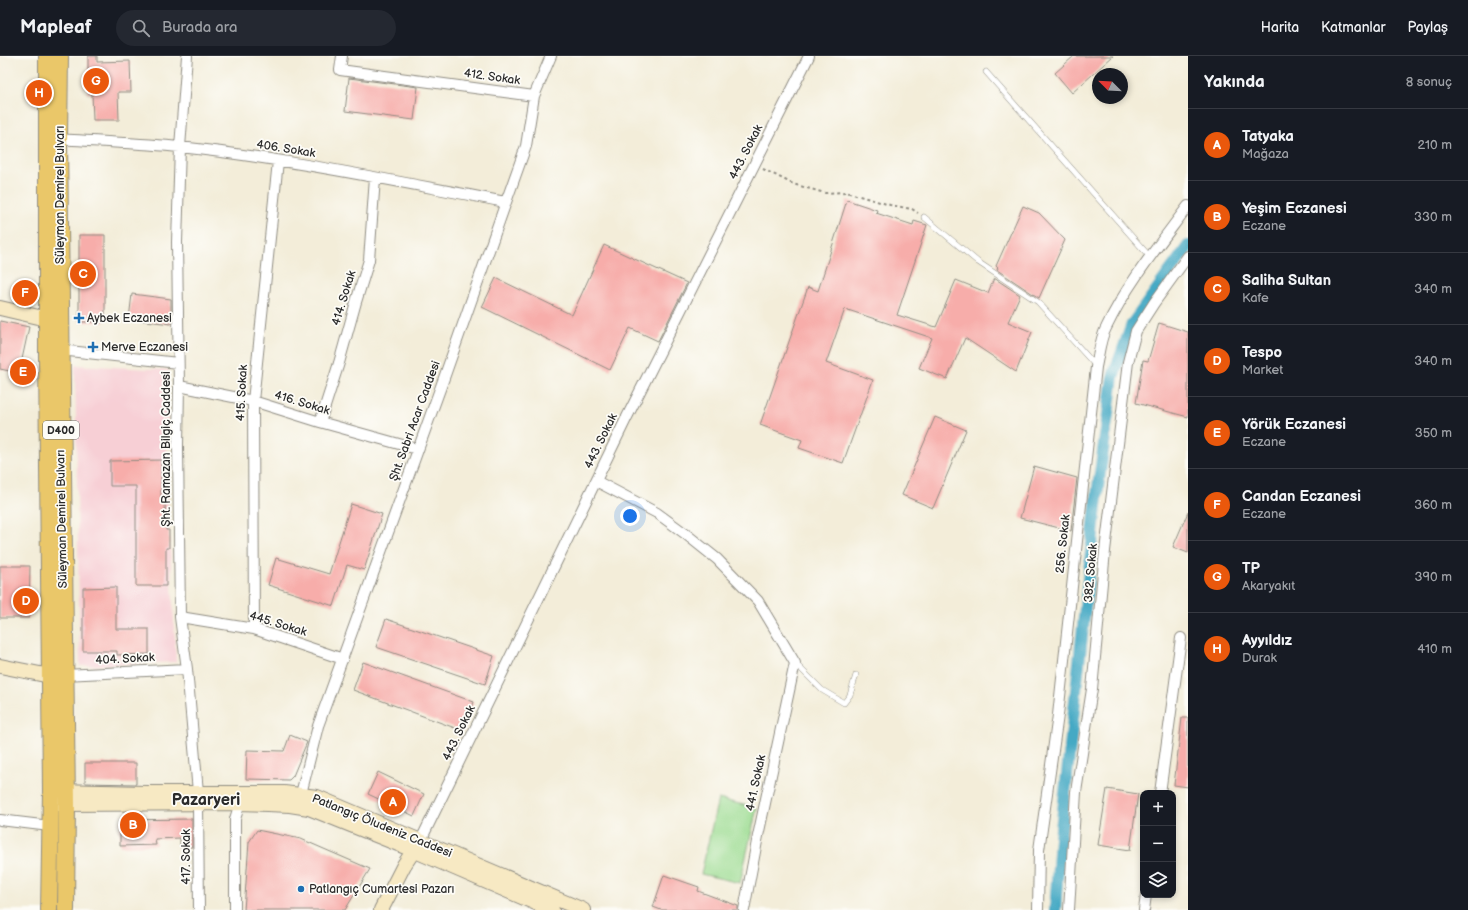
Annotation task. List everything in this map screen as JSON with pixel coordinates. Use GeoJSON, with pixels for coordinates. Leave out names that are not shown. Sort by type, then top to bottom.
{"type":"FeatureCollection","features":[{"type":"Feature","properties":{"kind":"main road","name":"Süleyman Demirel Bulvarı"},"geometry":{"type":"LineString","coordinates":[[47,56],[54,319],[59,798],[66,910]]}},
{"type":"Feature","properties":{"kind":"main road","name":"Süleyman Demirel Bulvarı"},"geometry":{"type":"LineString","coordinates":[[57,676],[60,350],[54,319],[60,56]]}},
{"type":"Feature","properties":{"kind":"main road"},"geometry":{"type":"LineString","coordinates":[[0,308],[54,319]]}},
{"type":"Feature","properties":{"kind":"main road"},"geometry":{"type":"LineString","coordinates":[[0,666],[57,676]]}},
{"type":"Feature","properties":{"kind":"main road","name":"Patlangıç Öludeniz Caddesi"},"geometry":{"type":"LineString","coordinates":[[59,798],[198,798],[284,793],[317,797],[329,801],[417,845],[527,905],[552,910]]}},
{"type":"Feature","properties":{"kind":"main road","name":"Süleyman Demirel Bulvarı"},"geometry":{"type":"LineString","coordinates":[[49,910],[50,826],[59,798]]}},
{"type":"Feature","properties":{"kind":"main road","name":"Patlangıç Öludeniz Caddesi"},"geometry":{"type":"LineString","coordinates":[[198,798],[240,803],[290,805],[310,808],[417,845],[583,910]]}},
{"type":"Feature","properties":{"kind":"main road"},"geometry":{"type":"LineString","coordinates":[[381,910],[404,865],[417,845]]}},
{"type":"Feature","properties":{"kind":"street","name":"Şht. Ramazan Bilgiç Caddesi"},"geometry":{"type":"LineString","coordinates":[[187,56],[180,147],[177,242],[180,617],[187,669],[198,798]]}},
{"type":"Feature","properties":{"kind":"street","name":"412. Sokak"},"geometry":{"type":"LineString","coordinates":[[342,56],[340,70],[534,96]]}},
{"type":"Feature","properties":{"kind":"street","name":"Şht. Sabri Acar Caddesi"},"geometry":{"type":"LineString","coordinates":[[301,794],[318,726],[526,146],[534,96],[551,56]]}},
{"type":"Feature","properties":{"kind":"street","name":"443. Sokak"},"geometry":{"type":"LineString","coordinates":[[417,845],[626,419],[809,56]]}},
{"type":"Feature","properties":{"kind":"street","name":"406. Sokak"},"geometry":{"type":"LineString","coordinates":[[59,139],[180,147],[278,161],[506,202]]}},
{"type":"Feature","properties":{"kind":"street","name":"415. Sokak"},"geometry":{"type":"LineString","coordinates":[[254,629],[252,401],[278,161]]}},
{"type":"Feature","properties":{"kind":"street","name":"414. Sokak"},"geometry":{"type":"LineString","coordinates":[[320,422],[369,260],[375,178]]}},
{"type":"Feature","properties":{"kind":"street","name":"256. Sokak"},"geometry":{"type":"LineString","coordinates":[[1038,910],[1039,850],[1058,715],[1096,367],[1105,329],[1128,289],[1188,206]]}},
{"type":"Feature","properties":{"kind":"street","name":"382. Sokak"},"geometry":{"type":"LineString","coordinates":[[1069,910],[1076,792],[1092,689],[1105,550],[1128,362],[1136,331],[1188,256]]}},
{"type":"Feature","properties":{"kind":"street"},"geometry":{"type":"LineString","coordinates":[[60,350],[178,363]]}},
{"type":"Feature","properties":{"kind":"street","name":"416. Sokak"},"geometry":{"type":"LineString","coordinates":[[179,386],[252,401],[417,449]]}},
{"type":"Feature","properties":{"kind":"street"},"geometry":{"type":"LineString","coordinates":[[596,481],[657,513],[717,559],[758,601],[795,663]]}},
{"type":"Feature","properties":{"kind":"street","name":"445. Sokak"},"geometry":{"type":"LineString","coordinates":[[180,617],[254,629],[343,658]]}},
{"type":"Feature","properties":{"kind":"street"},"geometry":{"type":"LineString","coordinates":[[1160,790],[1181,638]]}},
{"type":"Feature","properties":{"kind":"street","name":"441. Sokak"},"geometry":{"type":"LineString","coordinates":[[744,910],[758,836],[795,663]]}},
{"type":"Feature","properties":{"kind":"street","name":"404. Sokak"},"geometry":{"type":"LineString","coordinates":[[57,676],[187,669]]}},
{"type":"Feature","properties":{"kind":"street","name":"417. Sokak"},"geometry":{"type":"LineString","coordinates":[[198,798],[199,910]]}},
{"type":"Feature","properties":{"kind":"street"},"geometry":{"type":"LineString","coordinates":[[235,910],[235,819],[240,803]]}},
{"type":"Feature","properties":{"kind":"street"},"geometry":{"type":"LineString","coordinates":[[0,820],[50,826]]}},
{"type":"Feature","properties":{"kind":"street"},"geometry":{"type":"LineString","coordinates":[[1144,910],[1146,898]]}},
{"type":"Feature","properties":{"kind":"lane"},"geometry":{"type":"LineString","coordinates":[[986,72],[1150,257]]}},
{"type":"Feature","properties":{"kind":"lane"},"geometry":{"type":"LineString","coordinates":[[924,217],[978,262],[1038,302],[1096,367]]}},
{"type":"Feature","properties":{"kind":"lane"},"geometry":{"type":"LineString","coordinates":[[795,663],[822,690],[844,703],[850,695],[856,675]]}},
{"type":"Feature","properties":{"kind":"path"},"geometry":{"type":"LineString","coordinates":[[755,164],[793,184],[825,193],[846,192],[890,205],[912,209],[924,217]]}},
{"type":"Feature","properties":{"kind":"shaded area"},"geometry":{"type":"Polygon","coordinates":[[[75,365],[169,370],[166,467],[176,662],[80,666],[75,365]]]}},
{"type":"Feature","properties":{"kind":"green space"},"geometry":{"type":"Polygon","coordinates":[[[718,799],[757,808],[740,883],[701,874],[718,799]]]}},
{"type":"Feature","properties":{"kind":"building"},"geometry":{"type":"Polygon","coordinates":[[[88,56],[97,56],[97,62],[130,61],[131,92],[118,92],[119,120],[93,120],[92,93],[88,93],[88,56]]]}},
{"type":"Feature","properties":{"kind":"building"},"geometry":{"type":"Polygon","coordinates":[[[1074,56],[1113,56],[1100,68],[1092,68],[1092,75],[1072,93],[1055,73],[1074,56]]]}},
{"type":"Feature","properties":{"kind":"building"},"geometry":{"type":"Polygon","coordinates":[[[349,78],[418,87],[414,120],[345,111],[349,78]]]}},
{"type":"Feature","properties":{"kind":"building"},"geometry":{"type":"Polygon","coordinates":[[[847,200],[877,210],[876,213],[913,225],[914,221],[927,225],[897,315],[936,327],[956,280],[988,293],[994,278],[1020,295],[1008,322],[1032,332],[1016,372],[965,338],[947,379],[919,368],[932,338],[845,309],[826,363],[873,380],[843,463],[799,448],[802,440],[760,425],[808,287],[818,291],[847,200]]]}},
{"type":"Feature","properties":{"kind":"building"},"geometry":{"type":"Polygon","coordinates":[[[1023,206],[1039,213],[1065,240],[1039,298],[997,270],[998,268],[996,266],[1023,206]]]}},
{"type":"Feature","properties":{"kind":"building"},"geometry":{"type":"Polygon","coordinates":[[[79,235],[105,235],[105,322],[79,322],[79,235]]]}},
{"type":"Feature","properties":{"kind":"building"},"geometry":{"type":"Polygon","coordinates":[[[604,245],[687,283],[658,341],[630,328],[610,370],[482,307],[496,278],[572,315],[604,245]]]}},
{"type":"Feature","properties":{"kind":"building"},"geometry":{"type":"Polygon","coordinates":[[[132,294],[171,299],[171,324],[129,319],[132,294]]]}},
{"type":"Feature","properties":{"kind":"building"},"geometry":{"type":"Polygon","coordinates":[[[0,321],[29,327],[19,373],[0,369],[0,321]]]}},
{"type":"Feature","properties":{"kind":"building"},"geometry":{"type":"Polygon","coordinates":[[[1159,323],[1188,332],[1188,417],[1136,403],[1143,360],[1148,361],[1159,323]]]}},
{"type":"Feature","properties":{"kind":"building"},"geometry":{"type":"Polygon","coordinates":[[[935,417],[966,430],[933,508],[902,495],[935,417]]]}},
{"type":"Feature","properties":{"kind":"building"},"geometry":{"type":"Polygon","coordinates":[[[161,460],[161,502],[165,502],[166,530],[169,530],[169,548],[166,548],[166,586],[136,586],[136,486],[110,486],[110,461],[161,460]]]}},
{"type":"Feature","properties":{"kind":"building"},"geometry":{"type":"Polygon","coordinates":[[[1034,466],[1077,478],[1071,531],[1020,518],[1034,466]]]}},
{"type":"Feature","properties":{"kind":"building"},"geometry":{"type":"Polygon","coordinates":[[[351,504],[382,514],[364,570],[347,565],[334,606],[268,585],[276,558],[329,574],[351,504]]]}},
{"type":"Feature","properties":{"kind":"building"},"geometry":{"type":"Polygon","coordinates":[[[1188,512],[1188,553],[1173,547],[1188,512]]]}},
{"type":"Feature","properties":{"kind":"building"},"geometry":{"type":"Polygon","coordinates":[[[0,566],[30,566],[29,618],[0,618],[0,566]]]}},
{"type":"Feature","properties":{"kind":"building"},"geometry":{"type":"Polygon","coordinates":[[[116,587],[116,629],[149,629],[149,654],[117,655],[117,651],[83,651],[83,588],[116,587]]]}},
{"type":"Feature","properties":{"kind":"building"},"geometry":{"type":"Polygon","coordinates":[[[386,619],[494,656],[485,684],[376,647],[386,619]]]}},
{"type":"Feature","properties":{"kind":"building"},"geometry":{"type":"Polygon","coordinates":[[[363,662],[474,702],[463,731],[353,690],[363,662]]]}},
{"type":"Feature","properties":{"kind":"building"},"geometry":{"type":"Polygon","coordinates":[[[1182,718],[1188,718],[1188,787],[1174,785],[1182,718]]]}},
{"type":"Feature","properties":{"kind":"building"},"geometry":{"type":"Polygon","coordinates":[[[290,735],[307,742],[293,776],[289,780],[246,779],[247,750],[284,751],[290,735]]]}},
{"type":"Feature","properties":{"kind":"building"},"geometry":{"type":"Polygon","coordinates":[[[85,763],[136,763],[136,784],[85,783],[85,763]]]}},
{"type":"Feature","properties":{"kind":"building"},"geometry":{"type":"Polygon","coordinates":[[[378,772],[424,794],[414,816],[368,794],[378,772]]]}},
{"type":"Feature","properties":{"kind":"building"},"geometry":{"type":"Polygon","coordinates":[[[1107,789],[1138,794],[1130,850],[1098,845],[1107,789]]]}},
{"type":"Feature","properties":{"kind":"building"},"geometry":{"type":"Polygon","coordinates":[[[192,819],[192,847],[180,847],[180,838],[155,839],[156,845],[120,846],[120,820],[192,819]]]}},
{"type":"Feature","properties":{"kind":"building","name":"Patlangıç Cumartesi Pazarı"},"geometry":{"type":"Polygon","coordinates":[[[257,830],[301,839],[370,869],[345,910],[244,910],[249,842],[257,830]]]}},
{"type":"Feature","properties":{"kind":"building"},"geometry":{"type":"Polygon","coordinates":[[[664,875],[699,887],[698,891],[738,906],[738,910],[661,910],[653,907],[664,875]]]}},
{"type":"Feature","properties":{"kind":"waterway"},"geometry":{"type":"LineString","coordinates":[[1055,910],[1060,839],[1098,488],[1113,377],[1132,324],[1188,246]]}},
{"type":"Feature","properties":{"kind":"place","name":"TP"},"geometry":{"type":"Point","coordinates":[96,81]}},
{"type":"Feature","properties":{"kind":"place","name":"Ayyıldız"},"geometry":{"type":"Point","coordinates":[39,93]}},
{"type":"Feature","properties":{"kind":"place","name":"Saliha Sultan"},"geometry":{"type":"Point","coordinates":[83,274]}},
{"type":"Feature","properties":{"kind":"place","name":"Candan Eczanesi"},"geometry":{"type":"Point","coordinates":[25,293]}},
{"type":"Feature","properties":{"kind":"place","name":"Aybek Eczanesi"},"geometry":{"type":"Point","coordinates":[79,318]}},
{"type":"Feature","properties":{"kind":"place","name":"Merve Eczanesi"},"geometry":{"type":"Point","coordinates":[93,347]}},
{"type":"Feature","properties":{"kind":"place","name":"Yörük Eczanesi"},"geometry":{"type":"Point","coordinates":[23,372]}},
{"type":"Feature","properties":{"kind":"place","name":"Tespo"},"geometry":{"type":"Point","coordinates":[26,601]}},
{"type":"Feature","properties":{"kind":"place","name":"Tatyaka"},"geometry":{"type":"Point","coordinates":[393,802]}},
{"type":"Feature","properties":{"kind":"place","name":"Yeşim Eczanesi"},"geometry":{"type":"Point","coordinates":[133,825]}},
{"type":"Feature","properties":{"kind":"place","name":"Patlangıç Cumartesi Pazarı"},"geometry":{"type":"Point","coordinates":[301,889]}},
{"type":"Feature","properties":{"kind":"district","name":"Pazaryeri"},"geometry":{"type":"Point","coordinates":[206,800]}}]}
